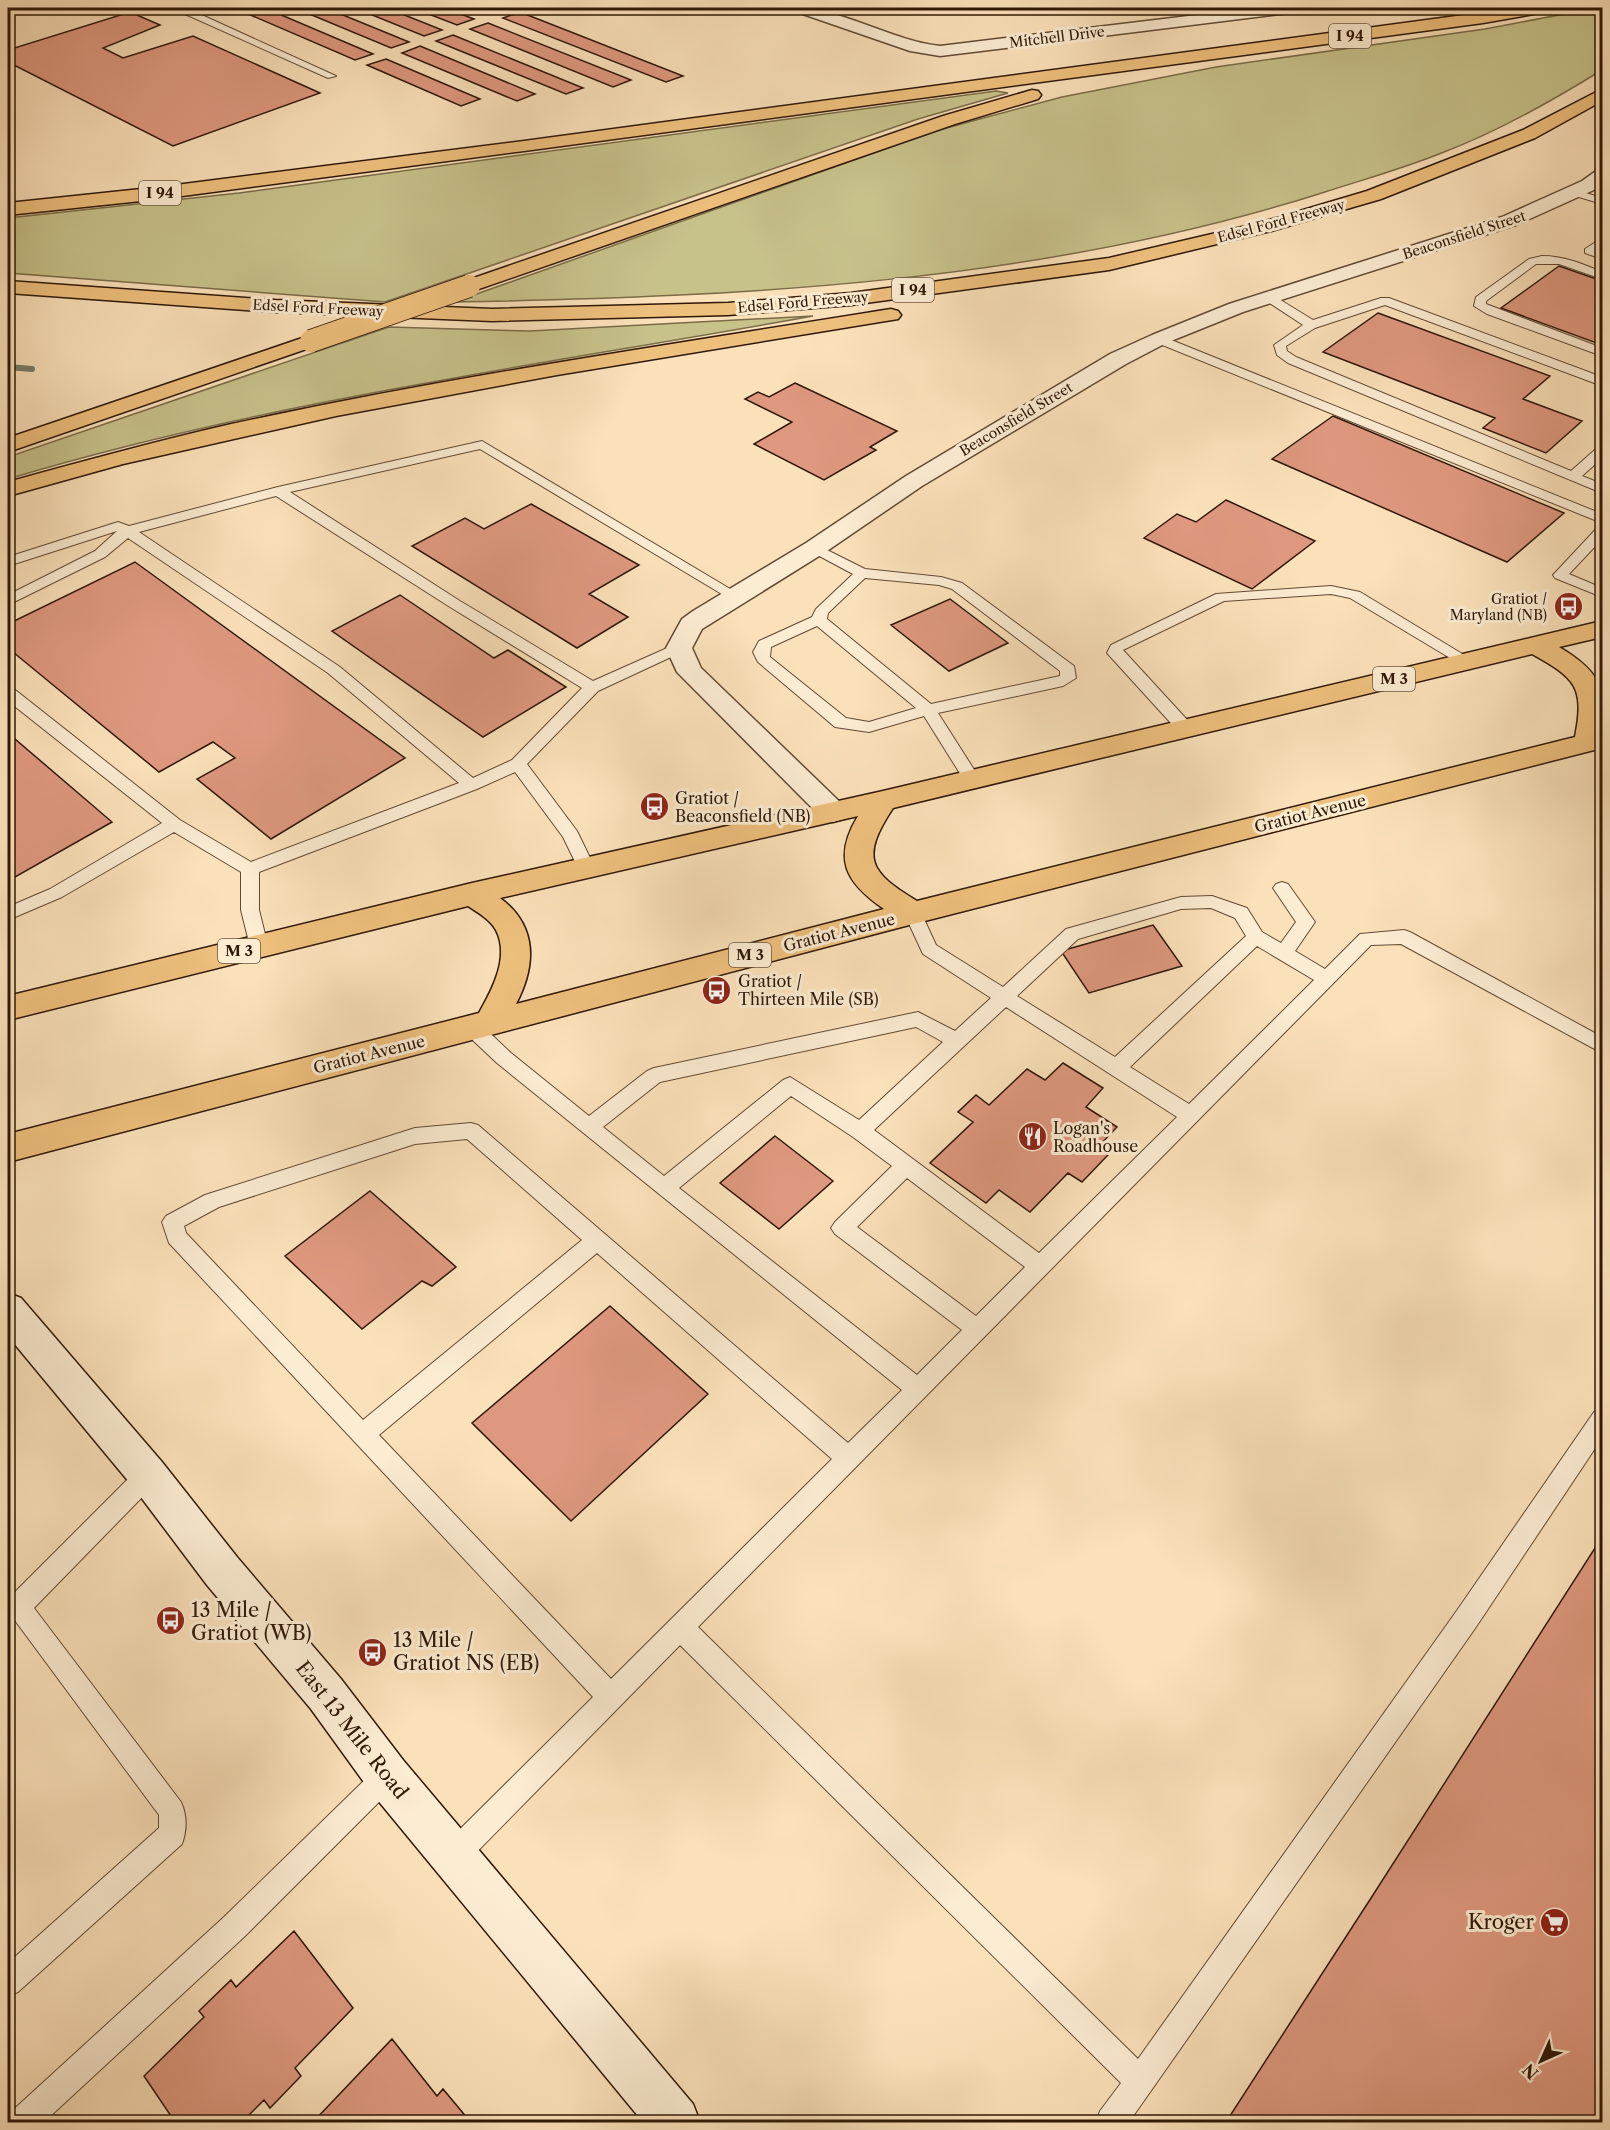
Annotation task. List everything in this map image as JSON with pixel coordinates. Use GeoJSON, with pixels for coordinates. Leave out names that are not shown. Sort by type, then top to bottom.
{"type":"FeatureCollection","features":[{"type":"Feature","properties":{"kind":"main road","name":"I 94"},"geometry":{"type":"LineString","coordinates":[[8,209],[160,193],[1472,20],[1540,8]]}},
{"type":"Feature","properties":{"kind":"main road"},"geometry":{"type":"LineString","coordinates":[[8,445],[949,120],[1159,61]]}},
{"type":"Feature","properties":{"kind":"main road","name":"Edsel Ford Freeway"},"geometry":{"type":"LineString","coordinates":[[8,287],[275,306],[492,315],[728,309],[851,299],[1109,264],[1212,241],[1310,215],[1374,195],[1529,134],[1602,94]]}},
{"type":"Feature","properties":{"kind":"main road"},"geometry":{"type":"LineString","coordinates":[[930,308],[1069,285],[1180,262],[1338,220],[1412,195],[1485,166],[1529,134]]}},
{"type":"Feature","properties":{"kind":"main road"},"geometry":{"type":"LineString","coordinates":[[8,489],[189,441],[362,403],[907,312]]}},
{"type":"Feature","properties":{"kind":"main road","name":"M 3"},"geometry":{"type":"LineString","coordinates":[[8,1008],[472,894],[884,801],[1602,629]]}},
{"type":"Feature","properties":{"kind":"main road"},"geometry":{"type":"LineString","coordinates":[[1536,645],[1570,664],[1584,676],[1591,688],[1595,741]]}},
{"type":"Feature","properties":{"kind":"main road","name":"Gratiot Avenue"},"geometry":{"type":"LineString","coordinates":[[8,1148],[913,913],[1595,741]]}},
{"type":"Feature","properties":{"kind":"main road"},"geometry":{"type":"LineString","coordinates":[[884,801],[866,824],[860,841],[858,858],[861,872],[873,887],[913,913]]}},
{"type":"Feature","properties":{"kind":"main road"},"geometry":{"type":"LineString","coordinates":[[472,894],[496,911],[510,926],[516,943],[515,968],[507,993],[480,1025]]}},
{"type":"Feature","properties":{"kind":"street","name":"Mitchell Drive"},"geometry":{"type":"LineString","coordinates":[[800,8],[916,48],[932,51],[950,51],[1289,8]]}},
{"type":"Feature","properties":{"kind":"street","name":"Beaconsfield Street"},"geometry":{"type":"LineString","coordinates":[[679,648],[691,625],[735,596],[814,548],[914,481],[1046,400],[1159,339],[1236,308],[1509,221],[1573,192],[1602,175]]}},
{"type":"Feature","properties":{"kind":"street"},"geometry":{"type":"LineString","coordinates":[[679,648],[690,672],[702,685],[833,812]]}},
{"type":"Feature","properties":{"kind":"street","name":"East 13 Mile Road"},"geometry":{"type":"LineString","coordinates":[[8,1309],[148,1475],[222,1571],[326,1694],[387,1776],[675,2122]]}},
{"type":"Feature","properties":{"kind":"lane"},"geometry":{"type":"LineString","coordinates":[[188,8],[188,12],[331,76]]}},
{"type":"Feature","properties":{"kind":"lane"},"geometry":{"type":"LineString","coordinates":[[1573,192],[1602,201]]}},
{"type":"Feature","properties":{"kind":"lane"},"geometry":{"type":"LineString","coordinates":[[1602,241],[1589,251],[1602,256]]}},
{"type":"Feature","properties":{"kind":"lane"},"geometry":{"type":"LineString","coordinates":[[1602,276],[1557,260],[1544,258],[1533,261],[1480,300],[1480,306],[1491,312],[1602,352]]}},
{"type":"Feature","properties":{"kind":"lane"},"geometry":{"type":"LineString","coordinates":[[1269,297],[1311,325]]}},
{"type":"Feature","properties":{"kind":"lane"},"geometry":{"type":"LineString","coordinates":[[1602,381],[1385,301],[1311,325],[1280,345],[1281,352],[1292,360],[1432,416],[1474,436],[1602,489]]}},
{"type":"Feature","properties":{"kind":"lane"},"geometry":{"type":"LineString","coordinates":[[1159,339],[1602,519]]}},
{"type":"Feature","properties":{"kind":"lane"},"geometry":{"type":"LineString","coordinates":[[8,602],[100,554],[127,531],[278,491],[482,445],[735,596]]}},
{"type":"Feature","properties":{"kind":"lane"},"geometry":{"type":"LineString","coordinates":[[1573,477],[1602,451]]}},
{"type":"Feature","properties":{"kind":"lane"},"geometry":{"type":"LineString","coordinates":[[278,491],[454,604],[592,687]]}},
{"type":"Feature","properties":{"kind":"lane"},"geometry":{"type":"LineString","coordinates":[[8,562],[118,526],[334,670],[471,785]]}},
{"type":"Feature","properties":{"kind":"lane"},"geometry":{"type":"LineString","coordinates":[[1602,531],[1560,575],[1602,593]]}},
{"type":"Feature","properties":{"kind":"lane"},"geometry":{"type":"LineString","coordinates":[[814,548],[862,573],[941,581],[957,586],[1068,669],[1068,678],[1063,681],[928,710],[869,727],[841,723],[763,659],[760,652],[764,644],[819,620]]}},
{"type":"Feature","properties":{"kind":"lane"},"geometry":{"type":"LineString","coordinates":[[819,620],[821,612],[862,573]]}},
{"type":"Feature","properties":{"kind":"lane"},"geometry":{"type":"LineString","coordinates":[[1185,728],[1115,653],[1116,648],[1221,597],[1330,590],[1355,596],[1466,662]]}},
{"type":"Feature","properties":{"kind":"lane"},"geometry":{"type":"LineString","coordinates":[[819,620],[928,710],[972,779]]}},
{"type":"Feature","properties":{"kind":"lane"},"geometry":{"type":"LineString","coordinates":[[250,869],[471,785],[518,764],[592,687],[679,648]]}},
{"type":"Feature","properties":{"kind":"lane"},"geometry":{"type":"LineString","coordinates":[[8,693],[174,824],[250,869]]}},
{"type":"Feature","properties":{"kind":"lane"},"geometry":{"type":"LineString","coordinates":[[518,764],[571,836],[586,868]]}},
{"type":"Feature","properties":{"kind":"lane"},"geometry":{"type":"LineString","coordinates":[[8,914],[56,892],[174,824]]}},
{"type":"Feature","properties":{"kind":"lane"},"geometry":{"type":"LineString","coordinates":[[250,869],[250,910],[259,946]]}},
{"type":"Feature","properties":{"kind":"lane"},"geometry":{"type":"LineString","coordinates":[[1282,888],[1306,922],[1283,953]]}},
{"type":"Feature","properties":{"kind":"lane"},"geometry":{"type":"LineString","coordinates":[[860,1131],[1072,934],[1181,903],[1212,903],[1241,913],[1256,937],[1326,978]]}},
{"type":"Feature","properties":{"kind":"lane"},"geometry":{"type":"LineString","coordinates":[[913,913],[929,950],[1190,1115]]}},
{"type":"Feature","properties":{"kind":"lane"},"geometry":{"type":"LineString","coordinates":[[1116,1068],[1256,937]]}},
{"type":"Feature","properties":{"kind":"lane"},"geometry":{"type":"LineString","coordinates":[[454,1855],[1366,939],[1404,937],[1602,1046]]}},
{"type":"Feature","properties":{"kind":"lane"},"geometry":{"type":"LineString","coordinates":[[589,1127],[654,1076],[918,1019],[957,1041]]}},
{"type":"Feature","properties":{"kind":"lane"},"geometry":{"type":"LineString","coordinates":[[480,1025],[504,1058],[918,1389]]}},
{"type":"Feature","properties":{"kind":"lane"},"geometry":{"type":"LineString","coordinates":[[664,1188],[790,1085],[860,1131],[1040,1266]]}},
{"type":"Feature","properties":{"kind":"lane"},"geometry":{"type":"LineString","coordinates":[[610,1698],[177,1237],[173,1222],[212,1201],[415,1136],[471,1131],[848,1458]]}},
{"type":"Feature","properties":{"kind":"lane"},"geometry":{"type":"LineString","coordinates":[[907,1166],[842,1228],[977,1329]]}},
{"type":"Feature","properties":{"kind":"lane"},"geometry":{"type":"LineString","coordinates":[[362,1435],[598,1239]]}},
{"type":"Feature","properties":{"kind":"lane"},"geometry":{"type":"LineString","coordinates":[[1111,2122],[1467,1618],[1602,1419]]}},
{"type":"Feature","properties":{"kind":"lane"},"geometry":{"type":"LineString","coordinates":[[8,1982],[172,1834],[172,1811],[13,1600],[148,1475]]}},
{"type":"Feature","properties":{"kind":"lane"},"geometry":{"type":"LineString","coordinates":[[680,1627],[1140,2081]]}},
{"type":"Feature","properties":{"kind":"lane"},"geometry":{"type":"LineString","coordinates":[[22,2122],[234,1927],[387,1776]]}},
{"type":"Feature","properties":{"kind":"shaded area"},"geometry":{"type":"Polygon","coordinates":[[[1602,8],[1602,70],[1545,104],[1485,135],[1415,163],[1325,192],[1219,222],[1112,246],[1003,265],[894,279],[784,289],[674,295],[454,302],[939,130],[1062,97],[1216,67],[1485,29],[1602,8]]]}},
{"type":"Feature","properties":{"kind":"shaded area"},"geometry":{"type":"Polygon","coordinates":[[[996,91],[1008,93],[918,119],[385,302],[8,273],[8,218],[239,193],[996,91]]]}},
{"type":"Feature","properties":{"kind":"shaded area"},"geometry":{"type":"Polygon","coordinates":[[[813,316],[509,368],[307,406],[107,451],[8,479],[8,457],[389,327],[530,331],[813,316]]]}},
{"type":"Feature","properties":{"kind":"building"},"geometry":{"type":"Polygon","coordinates":[[[265,8],[373,54],[355,60],[239,10],[265,8]]]}},
{"type":"Feature","properties":{"kind":"building"},"geometry":{"type":"Polygon","coordinates":[[[295,8],[326,8],[409,42],[391,48],[295,8]]]}},
{"type":"Feature","properties":{"kind":"building"},"geometry":{"type":"Polygon","coordinates":[[[355,8],[387,8],[442,30],[424,36],[355,8]]]}},
{"type":"Feature","properties":{"kind":"building"},"geometry":{"type":"Polygon","coordinates":[[[413,8],[445,8],[474,19],[457,25],[413,8]]]}},
{"type":"Feature","properties":{"kind":"building"},"geometry":{"type":"Polygon","coordinates":[[[476,8],[507,8],[491,13],[476,8]]]}},
{"type":"Feature","properties":{"kind":"building"},"geometry":{"type":"Polygon","coordinates":[[[130,12],[160,25],[103,48],[123,58],[193,36],[320,93],[173,146],[8,62],[8,50],[130,12]]]}},
{"type":"Feature","properties":{"kind":"building"},"geometry":{"type":"Polygon","coordinates":[[[520,12],[683,76],[666,82],[503,18],[520,12]]]}},
{"type":"Feature","properties":{"kind":"building"},"geometry":{"type":"Polygon","coordinates":[[[488,23],[631,80],[613,87],[470,29],[488,23]]]}},
{"type":"Feature","properties":{"kind":"building"},"geometry":{"type":"Polygon","coordinates":[[[453,35],[583,88],[566,94],[436,41],[453,35]]]}},
{"type":"Feature","properties":{"kind":"building"},"geometry":{"type":"Polygon","coordinates":[[[420,46],[535,94],[517,101],[402,53],[420,46]]]}},
{"type":"Feature","properties":{"kind":"building"},"geometry":{"type":"Polygon","coordinates":[[[386,59],[480,99],[461,106],[367,65],[386,59]]]}},
{"type":"Feature","properties":{"kind":"building"},"geometry":{"type":"Polygon","coordinates":[[[1559,266],[1602,281],[1602,345],[1501,308],[1559,266]]]}},
{"type":"Feature","properties":{"kind":"building"},"geometry":{"type":"Polygon","coordinates":[[[1378,313],[1550,376],[1523,399],[1582,421],[1546,453],[1483,428],[1495,418],[1323,352],[1378,313]]]}},
{"type":"Feature","properties":{"kind":"building"},"geometry":{"type":"Polygon","coordinates":[[[795,383],[897,431],[870,447],[876,450],[824,480],[754,444],[792,422],[745,399],[758,392],[769,397],[795,383]]]}},
{"type":"Feature","properties":{"kind":"building"},"geometry":{"type":"Polygon","coordinates":[[[1333,416],[1564,513],[1507,562],[1272,459],[1333,416]]]}},
{"type":"Feature","properties":{"kind":"building"},"geometry":{"type":"Polygon","coordinates":[[[1226,500],[1315,541],[1252,589],[1144,538],[1177,514],[1196,522],[1226,500]]]}},
{"type":"Feature","properties":{"kind":"building"},"geometry":{"type":"Polygon","coordinates":[[[531,504],[639,565],[589,594],[628,617],[577,648],[412,546],[465,518],[484,529],[531,504]]]}},
{"type":"Feature","properties":{"kind":"building"},"geometry":{"type":"Polygon","coordinates":[[[135,562],[405,758],[271,839],[197,779],[235,758],[213,742],[159,772],[8,648],[8,624],[135,562]]]}},
{"type":"Feature","properties":{"kind":"building"},"geometry":{"type":"Polygon","coordinates":[[[400,595],[494,658],[508,650],[566,687],[483,737],[332,631],[400,595]]]}},
{"type":"Feature","properties":{"kind":"building"},"geometry":{"type":"Polygon","coordinates":[[[950,599],[1008,643],[949,671],[891,625],[950,599]]]}},
{"type":"Feature","properties":{"kind":"building"},"geometry":{"type":"Polygon","coordinates":[[[8,733],[112,822],[8,881],[8,733]]]}},
{"type":"Feature","properties":{"kind":"building"},"geometry":{"type":"Polygon","coordinates":[[[1153,925],[1182,966],[1089,993],[1061,951],[1153,925]]]}},
{"type":"Feature","properties":{"kind":"building","name":"Logan's Roadhouse"},"geometry":{"type":"Polygon","coordinates":[[[1063,1063],[1103,1088],[1086,1107],[1117,1127],[1097,1148],[1108,1155],[1082,1182],[1068,1173],[1030,1212],[999,1190],[986,1203],[930,1163],[973,1122],[958,1112],[976,1095],[989,1105],[1027,1069],[1045,1080],[1063,1063]]]}},
{"type":"Feature","properties":{"kind":"building"},"geometry":{"type":"Polygon","coordinates":[[[775,1136],[833,1181],[779,1229],[720,1183],[775,1136]]]}},
{"type":"Feature","properties":{"kind":"building"},"geometry":{"type":"Polygon","coordinates":[[[370,1191],[456,1267],[432,1286],[422,1281],[362,1329],[285,1256],[370,1191]]]}},
{"type":"Feature","properties":{"kind":"building"},"geometry":{"type":"Polygon","coordinates":[[[610,1306],[708,1394],[571,1521],[472,1423],[610,1306]]]}},
{"type":"Feature","properties":{"kind":"building"},"geometry":{"type":"Polygon","coordinates":[[[1602,1537],[1602,2122],[1226,2122],[1373,1895],[1602,1537]]]}},
{"type":"Feature","properties":{"kind":"building"},"geometry":{"type":"Polygon","coordinates":[[[294,1931],[353,2008],[295,2068],[301,2076],[270,2108],[264,2100],[242,2122],[175,2122],[144,2076],[204,2017],[199,2011],[231,1980],[236,1987],[294,1931]]]}},
{"type":"Feature","properties":{"kind":"building"},"geometry":{"type":"Polygon","coordinates":[[[392,2039],[437,2096],[443,2089],[468,2119],[465,2122],[313,2122],[392,2039]]]}},
{"type":"Feature","properties":{"kind":"waterway"},"geometry":{"type":"LineString","coordinates":[[8,367],[32,369]]}},
{"type":"Feature","properties":{"kind":"place","name":"Gratiot / Maryland (NB)"},"geometry":{"type":"Point","coordinates":[1568,607]}},
{"type":"Feature","properties":{"kind":"place","name":"Gratiot / Beaconsfield (NB)"},"geometry":{"type":"Point","coordinates":[654,807]}},
{"type":"Feature","properties":{"kind":"place","name":"Gratiot / Thirteen Mile (SB)"},"geometry":{"type":"Point","coordinates":[717,990]}},
{"type":"Feature","properties":{"kind":"place","name":"Logan's Roadhouse"},"geometry":{"type":"Point","coordinates":[1032,1137]}},
{"type":"Feature","properties":{"kind":"place","name":"13 Mile / Gratiot (WB)"},"geometry":{"type":"Point","coordinates":[170,1621]}},
{"type":"Feature","properties":{"kind":"place","name":"13 Mile / Gratiot NS (EB)"},"geometry":{"type":"Point","coordinates":[372,1652]}},
{"type":"Feature","properties":{"kind":"place","name":"Kroger"},"geometry":{"type":"Point","coordinates":[1555,1922]}}]}
